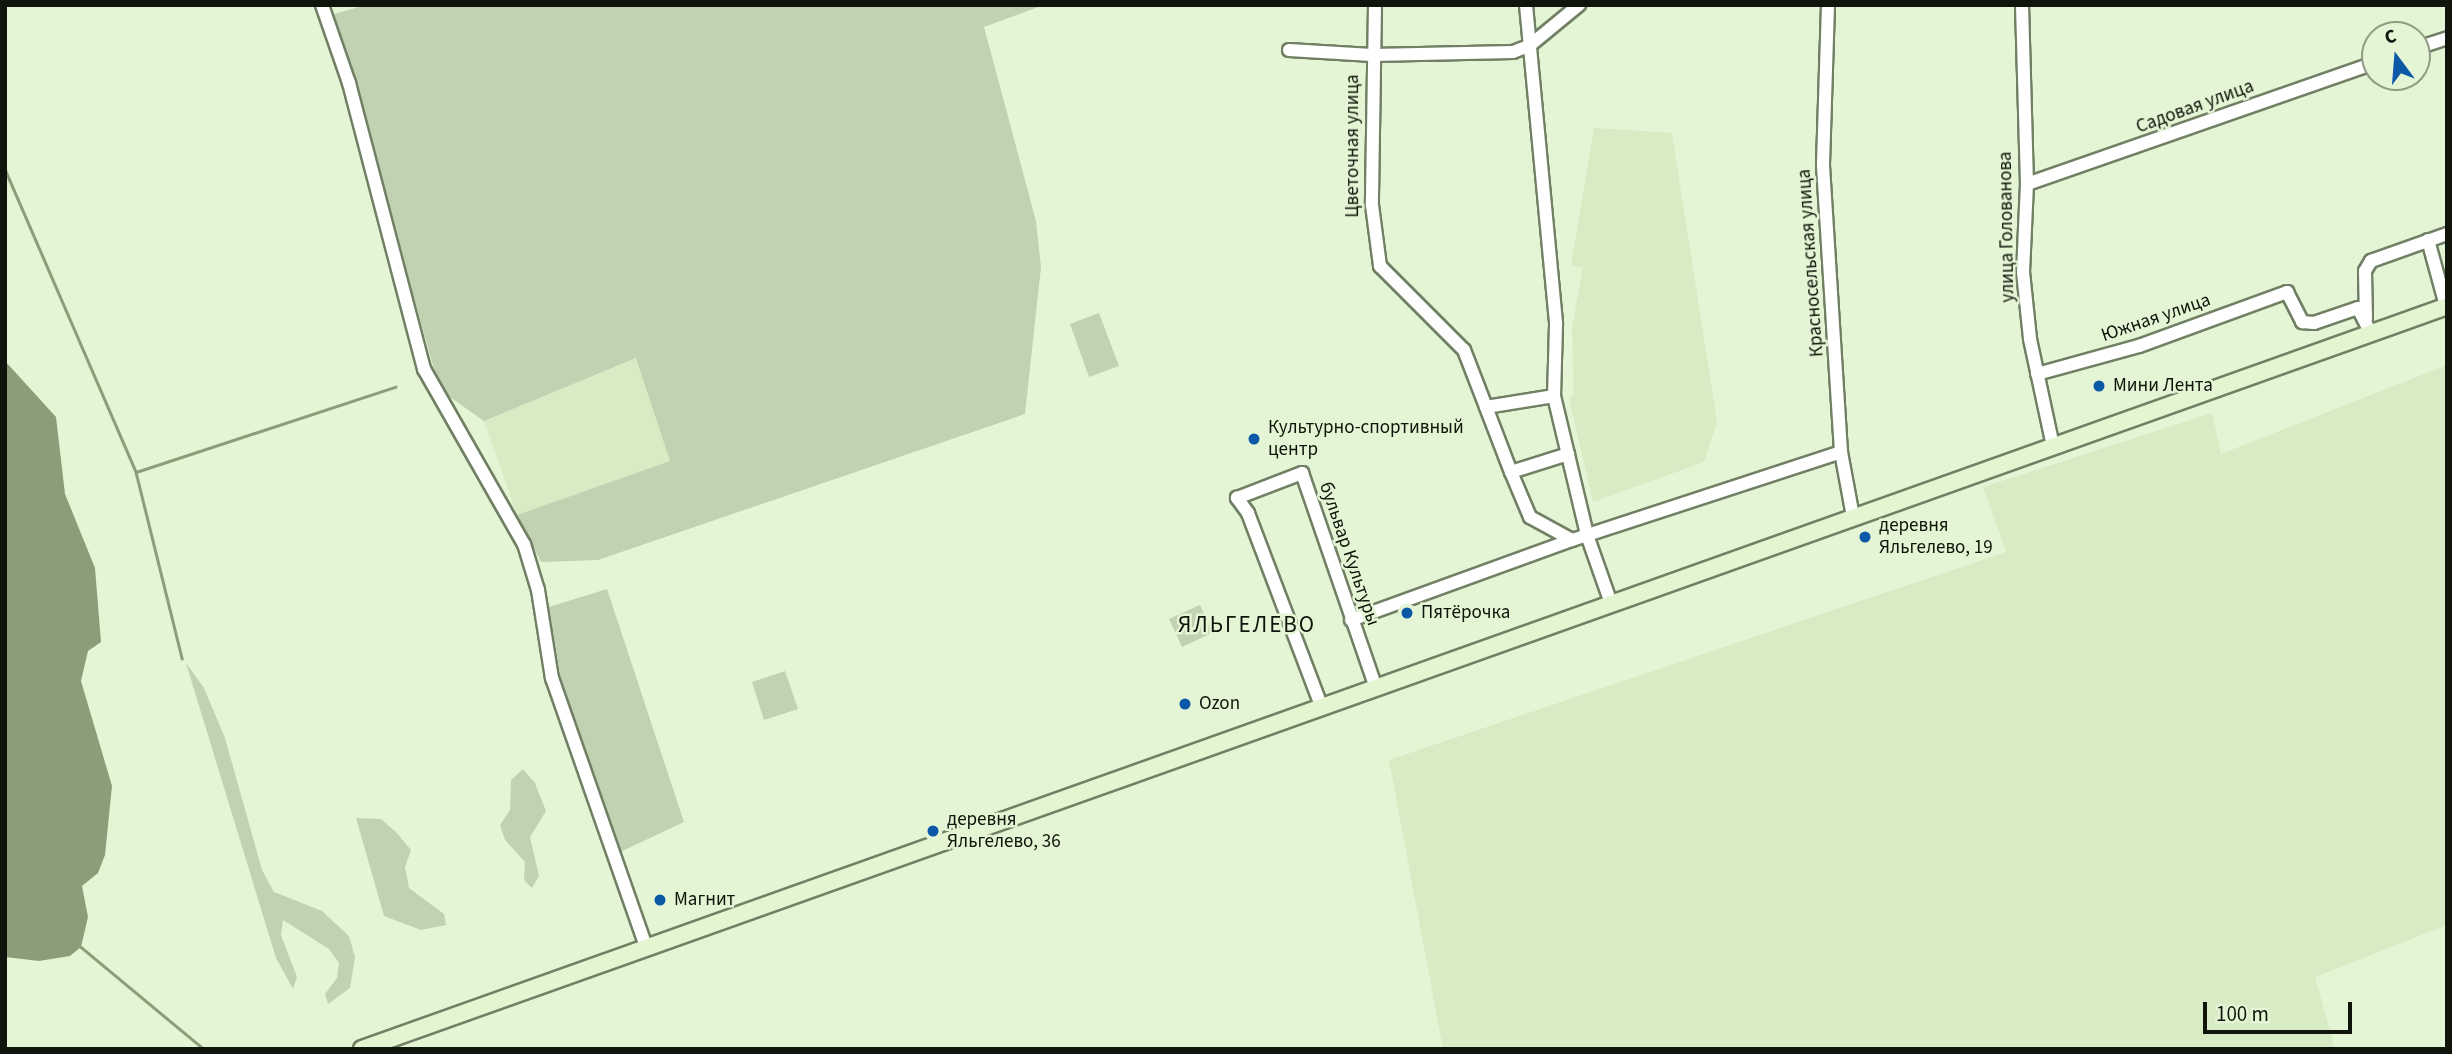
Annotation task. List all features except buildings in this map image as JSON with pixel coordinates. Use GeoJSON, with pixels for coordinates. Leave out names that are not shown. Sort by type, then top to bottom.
{"type":"FeatureCollection","features":[{"type":"Feature","properties":{"kind":"main road"},"geometry":{"type":"LineString","coordinates":[[362,1049],[2053,446],[2369,326],[2447,306]]}},
{"type":"Feature","properties":{"kind":"street"},"geometry":{"type":"LineString","coordinates":[[322,5],[349,83],[424,369],[524,544],[538,590],[552,677],[646,947]]}},
{"type":"Feature","properties":{"kind":"street","name":"Цветочная улица"},"geometry":{"type":"LineString","coordinates":[[1375,5],[1372,55],[1374,244],[1380,266],[1464,350],[1530,517],[1572,540]]}},
{"type":"Feature","properties":{"kind":"street"},"geometry":{"type":"LineString","coordinates":[[1526,5],[1529,47],[1536,84],[1556,325],[1554,396],[1587,535],[1611,603]]}},
{"type":"Feature","properties":{"kind":"street"},"geometry":{"type":"LineString","coordinates":[[1289,50],[1372,55],[1513,52],[1529,47],[1579,5]]}},
{"type":"Feature","properties":{"kind":"street","name":"Красносельская улица"},"geometry":{"type":"LineString","coordinates":[[1828,5],[1823,166],[1841,452],[1853,517]]}},
{"type":"Feature","properties":{"kind":"street","name":"улица Голованова"},"geometry":{"type":"LineString","coordinates":[[2022,5],[2027,184],[2024,272],[2037,374],[2053,446]]}},
{"type":"Feature","properties":{"kind":"street","name":"Садовая улица"},"geometry":{"type":"LineString","coordinates":[[2027,184],[2361,68]]}},
{"type":"Feature","properties":{"kind":"street"},"geometry":{"type":"LineString","coordinates":[[2369,326],[2365,271],[2371,261],[2447,234]]}},
{"type":"Feature","properties":{"kind":"street"},"geometry":{"type":"LineString","coordinates":[[2428,240],[2447,306]]}},
{"type":"Feature","properties":{"kind":"street","name":"Южная улица"},"geometry":{"type":"LineString","coordinates":[[2037,374],[2139,346],[2287,292],[2302,322],[2314,323],[2358,308],[2369,326]]}},
{"type":"Feature","properties":{"kind":"street"},"geometry":{"type":"LineString","coordinates":[[1486,407],[1554,396]]}},
{"type":"Feature","properties":{"kind":"street"},"geometry":{"type":"LineString","coordinates":[[1351,620],[1572,540],[1841,452]]}},
{"type":"Feature","properties":{"kind":"street"},"geometry":{"type":"LineString","coordinates":[[1511,472],[1568,454]]}},
{"type":"Feature","properties":{"kind":"street","name":"бульвар Культуры"},"geometry":{"type":"LineString","coordinates":[[1322,708],[1248,513],[1237,498],[1302,473],[1376,688]]}},
{"type":"Feature","properties":{"kind":"shaded area"},"geometry":{"type":"Polygon","coordinates":[[[366,5],[1044,5],[984,27],[1036,221],[1041,267],[1025,414],[598,560],[541,562],[517,515],[670,461],[636,358],[484,421],[447,395],[434,369],[334,14],[366,5]]]}},
{"type":"Feature","properties":{"kind":"shaded area"},"geometry":{"type":"Polygon","coordinates":[[[1594,128],[1672,133],[1717,422],[1704,462],[1593,502],[1569,398],[1574,395],[1572,327],[1583,268],[1571,265],[1594,128]]]}},
{"type":"Feature","properties":{"kind":"shaded area"},"geometry":{"type":"Polygon","coordinates":[[[1099,313],[1119,366],[1089,377],[1070,324],[1099,313]]]}},
{"type":"Feature","properties":{"kind":"shaded area"},"geometry":{"type":"Polygon","coordinates":[[[637,358],[671,461],[517,515],[484,421],[637,358]]]}},
{"type":"Feature","properties":{"kind":"shaded area"},"geometry":{"type":"Polygon","coordinates":[[[5,361],[56,417],[65,494],[95,568],[101,642],[88,651],[81,681],[112,786],[105,855],[98,873],[82,886],[88,917],[81,947],[70,956],[39,961],[5,957],[5,361]]]}},
{"type":"Feature","properties":{"kind":"shaded area"},"geometry":{"type":"Polygon","coordinates":[[[2447,365],[2447,925],[2315,977],[2335,1049],[1443,1049],[1389,760],[2006,552],[1983,487],[2212,413],[2221,454],[2447,365]]]}},
{"type":"Feature","properties":{"kind":"shaded area"},"geometry":{"type":"Polygon","coordinates":[[[607,589],[684,822],[618,853],[561,680],[549,607],[607,589]]]}},
{"type":"Feature","properties":{"kind":"shaded area"},"geometry":{"type":"Polygon","coordinates":[[[1200,605],[1212,633],[1182,647],[1169,619],[1200,605]]]}},
{"type":"Feature","properties":{"kind":"shaded area"},"geometry":{"type":"Polygon","coordinates":[[[186,663],[204,688],[225,738],[262,870],[274,892],[322,911],[349,936],[355,957],[350,988],[328,1004],[325,994],[337,978],[339,963],[329,949],[283,920],[281,935],[297,977],[293,989],[276,958],[186,663]]]}},
{"type":"Feature","properties":{"kind":"shaded area"},"geometry":{"type":"Polygon","coordinates":[[[785,671],[798,709],[764,720],[752,682],[785,671]]]}},
{"type":"Feature","properties":{"kind":"shaded area"},"geometry":{"type":"Polygon","coordinates":[[[523,769],[535,783],[546,811],[530,837],[539,876],[532,888],[524,880],[525,862],[505,840],[500,825],[510,810],[511,780],[523,769]]]}},
{"type":"Feature","properties":{"kind":"shaded area"},"geometry":{"type":"Polygon","coordinates":[[[356,818],[381,819],[396,832],[411,850],[405,867],[409,888],[444,914],[446,925],[421,930],[384,916],[356,818]]]}},
{"type":"Feature","properties":{"kind":"waterway"},"geometry":{"type":"LineString","coordinates":[[5,169],[136,472],[182,658]]}},
{"type":"Feature","properties":{"kind":"waterway"},"geometry":{"type":"LineString","coordinates":[[136,472],[395,387]]}},
{"type":"Feature","properties":{"kind":"waterway"},"geometry":{"type":"LineString","coordinates":[[81,947],[204,1049]]}},
{"type":"Feature","properties":{"kind":"place","name":"Мини Лента"},"geometry":{"type":"Point","coordinates":[2099,386]}},
{"type":"Feature","properties":{"kind":"place","name":"Культурно-спортивный центр"},"geometry":{"type":"Point","coordinates":[1254,439]}},
{"type":"Feature","properties":{"kind":"place","name":"деревня Яльгелево, 19"},"geometry":{"type":"Point","coordinates":[1865,537]}},
{"type":"Feature","properties":{"kind":"place","name":"Пятёрочка"},"geometry":{"type":"Point","coordinates":[1407,613]}},
{"type":"Feature","properties":{"kind":"place","name":"Ozon"},"geometry":{"type":"Point","coordinates":[1185,704]}},
{"type":"Feature","properties":{"kind":"place","name":"деревня Яльгелево, 36"},"geometry":{"type":"Point","coordinates":[933,831]}},
{"type":"Feature","properties":{"kind":"place","name":"Магнит"},"geometry":{"type":"Point","coordinates":[660,900]}},
{"type":"Feature","properties":{"kind":"district","name":"ЯЛЬГЕЛЕВО"},"geometry":{"type":"Point","coordinates":[1247,625]}}]}
